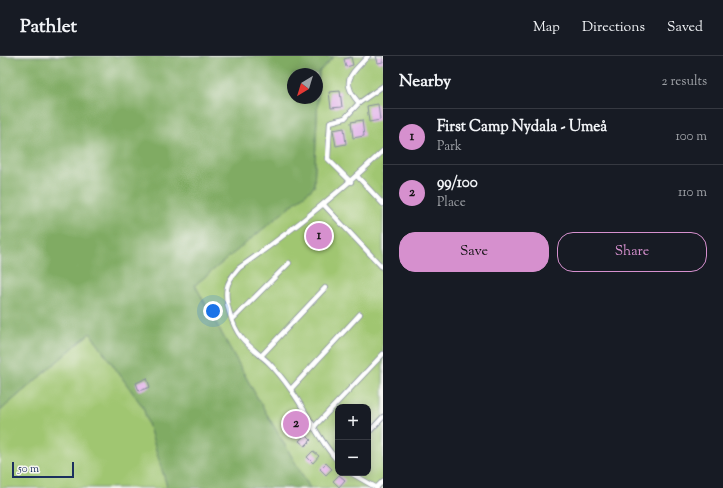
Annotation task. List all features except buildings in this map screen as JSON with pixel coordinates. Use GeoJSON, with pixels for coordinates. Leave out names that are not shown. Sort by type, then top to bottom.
{"type":"FeatureCollection","features":[{"type":"Feature","properties":{"kind":"lane"},"geometry":{"type":"LineString","coordinates":[[360,103],[350,91],[349,81],[351,76],[368,56]]}},
{"type":"Feature","properties":{"kind":"lane"},"geometry":{"type":"LineString","coordinates":[[350,182],[328,159],[330,122],[345,118],[360,103],[383,86]]}},
{"type":"Feature","properties":{"kind":"lane"},"geometry":{"type":"LineString","coordinates":[[335,459],[313,428],[299,401],[282,377],[240,337],[227,305],[226,289],[231,277],[239,268],[324,205],[383,152]]}},
{"type":"Feature","properties":{"kind":"lane"},"geometry":{"type":"LineString","coordinates":[[357,176],[383,204]]}},
{"type":"Feature","properties":{"kind":"lane"},"geometry":{"type":"LineString","coordinates":[[324,205],[383,268]]}},
{"type":"Feature","properties":{"kind":"lane"},"geometry":{"type":"LineString","coordinates":[[232,320],[289,263]]}},
{"type":"Feature","properties":{"kind":"lane"},"geometry":{"type":"LineString","coordinates":[[261,356],[325,288]]}},
{"type":"Feature","properties":{"kind":"lane"},"geometry":{"type":"LineString","coordinates":[[291,389],[360,314]]}},
{"type":"Feature","properties":{"kind":"lane"},"geometry":{"type":"LineString","coordinates":[[313,428],[383,354]]}},
{"type":"Feature","properties":{"kind":"lane"},"geometry":{"type":"LineString","coordinates":[[371,430],[383,417]]}},
{"type":"Feature","properties":{"kind":"lane"},"geometry":{"type":"LineString","coordinates":[[356,476],[376,488],[383,480]]}},
{"type":"Feature","properties":{"kind":"green space"},"geometry":{"type":"Polygon","coordinates":[[[0,56],[334,56],[323,68],[287,68],[287,104],[318,104],[314,187],[195,285],[258,399],[310,488],[167,488],[143,407],[90,333],[0,411],[0,56]]]}},
{"type":"Feature","properties":{"kind":"green space"},"geometry":{"type":"Polygon","coordinates":[[[334,56],[383,56],[383,488],[310,488],[258,399],[195,285],[314,187],[318,104],[323,104],[323,68],[334,56]]]}},
{"type":"Feature","properties":{"kind":"green space"},"geometry":{"type":"Polygon","coordinates":[[[90,333],[143,407],[167,488],[0,488],[0,411],[90,333]]]}},
{"type":"Feature","properties":{"kind":"place","name":"First Camp Nydala - Umeå"},"geometry":{"type":"Point","coordinates":[319,236]}},
{"type":"Feature","properties":{"kind":"place","name":"99/100"},"geometry":{"type":"Point","coordinates":[296,424]}}]}
